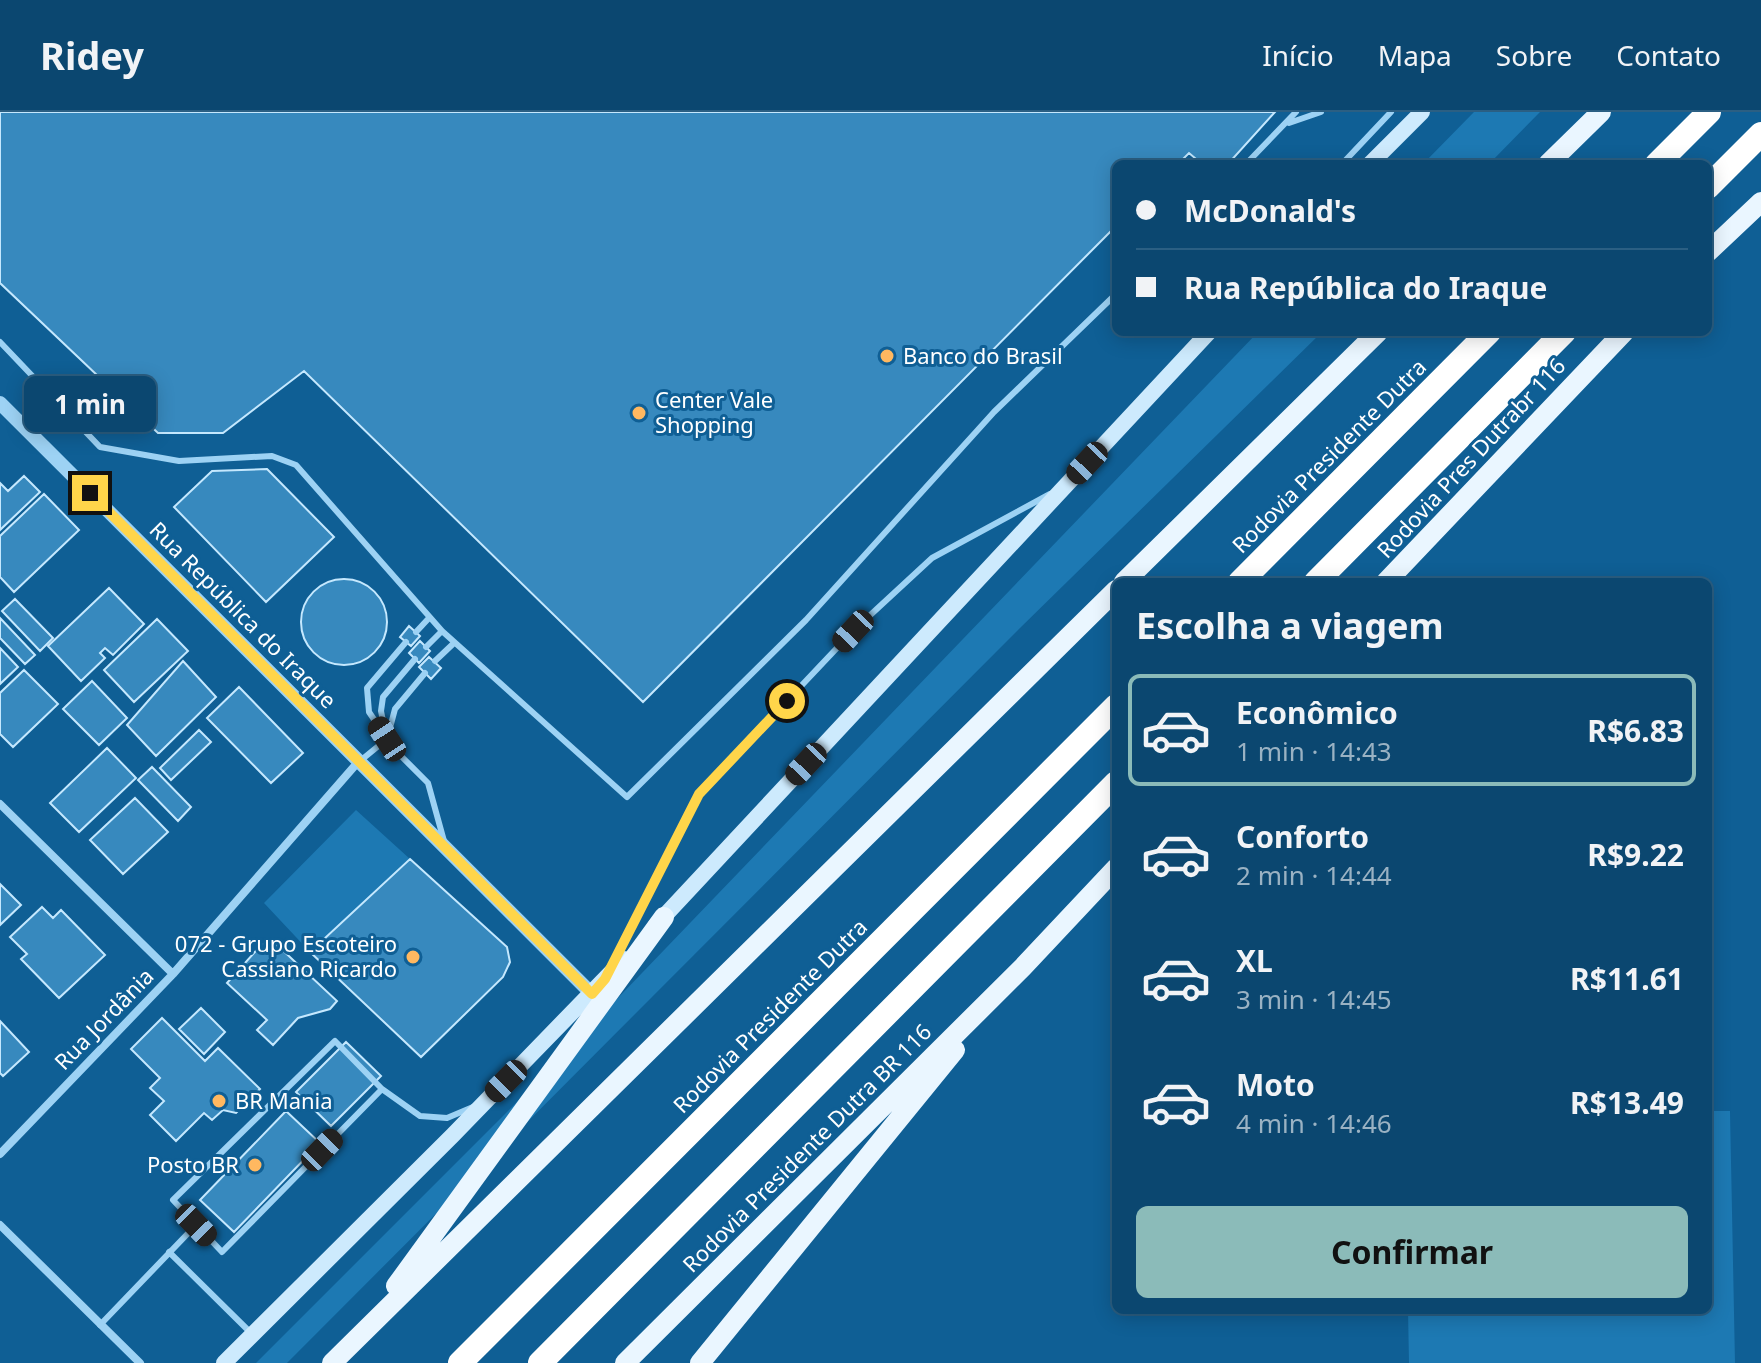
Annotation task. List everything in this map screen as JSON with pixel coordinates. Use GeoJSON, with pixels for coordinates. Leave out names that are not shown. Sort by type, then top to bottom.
{"type":"FeatureCollection","features":[{"type":"Feature","properties":{"kind":"highway"},"geometry":{"type":"LineString","coordinates":[[1661,160],[1709,112]]}},
{"type":"Feature","properties":{"kind":"highway"},"geometry":{"type":"LineString","coordinates":[[1712,183],[1761,134]]}},
{"type":"Feature","properties":{"kind":"highway","name":"Rodovia Presidente Dutra"},"geometry":{"type":"LineString","coordinates":[[1244,578],[1485,336]]}},
{"type":"Feature","properties":{"kind":"highway"},"geometry":{"type":"LineString","coordinates":[[1320,578],[1560,336]]}},
{"type":"Feature","properties":{"kind":"highway","name":"Rodovia Presidente Dutra"},"geometry":{"type":"LineString","coordinates":[[460,1363],[1112,710]]}},
{"type":"Feature","properties":{"kind":"highway"},"geometry":{"type":"LineString","coordinates":[[540,1363],[1112,787]]}},
{"type":"Feature","properties":{"kind":"main road"},"geometry":{"type":"LineString","coordinates":[[1374,160],[1422,112]]}},
{"type":"Feature","properties":{"kind":"main road"},"geometry":{"type":"LineString","coordinates":[[1552,160],[1601,112]]}},
{"type":"Feature","properties":{"kind":"main road"},"geometry":{"type":"LineString","coordinates":[[1712,248],[1761,202]]}},
{"type":"Feature","properties":{"kind":"main road"},"geometry":{"type":"LineString","coordinates":[[224,1363],[592,994],[1205,336]]}},
{"type":"Feature","properties":{"kind":"main road"},"geometry":{"type":"LineString","coordinates":[[1128,578],[1374,336]]}},
{"type":"Feature","properties":{"kind":"main road","name":"Rodovia Pres Dutrabr 116"},"geometry":{"type":"LineString","coordinates":[[1390,578],[1620,336]]}},
{"type":"Feature","properties":{"kind":"main road"},"geometry":{"type":"LineString","coordinates":[[332,1363],[1112,594]]}},
{"type":"Feature","properties":{"kind":"main road"},"geometry":{"type":"LineString","coordinates":[[700,1363],[1023,967],[1112,872]]}},
{"type":"Feature","properties":{"kind":"main road"},"geometry":{"type":"LineString","coordinates":[[361,1335],[664,917]]}},
{"type":"Feature","properties":{"kind":"main road","name":"Rodovia Presidente Dutra BR 116"},"geometry":{"type":"LineString","coordinates":[[625,1363],[1023,967]]}},
{"type":"Feature","properties":{"kind":"street","name":"Rua República do Iraque"},"geometry":{"type":"LineString","coordinates":[[0,403],[592,994]]}},
{"type":"Feature","properties":{"kind":"street","name":"Rua Jordânia"},"geometry":{"type":"LineString","coordinates":[[0,1154],[173,974],[358,762]]}},
{"type":"Feature","properties":{"kind":"street"},"geometry":{"type":"LineString","coordinates":[[0,804],[173,974]]}},
{"type":"Feature","properties":{"kind":"street"},"geometry":{"type":"LineString","coordinates":[[0,1225],[140,1363]]}},
{"type":"Feature","properties":{"kind":"lane"},"geometry":{"type":"LineString","coordinates":[[1250,160],[1296,112]]}},
{"type":"Feature","properties":{"kind":"lane"},"geometry":{"type":"LineString","coordinates":[[1285,124],[1321,112]]}},
{"type":"Feature","properties":{"kind":"lane"},"geometry":{"type":"LineString","coordinates":[[1346,160],[1391,112]]}},
{"type":"Feature","properties":{"kind":"lane"},"geometry":{"type":"LineString","coordinates":[[0,342],[100,447],[179,461],[272,456],[296,465],[429,618],[627,797],[806,620],[994,412],[1112,298]]}},
{"type":"Feature","properties":{"kind":"lane"},"geometry":{"type":"LineString","coordinates":[[605,979],[699,794],[853,631],[932,558],[1067,484]]}},
{"type":"Feature","properties":{"kind":"lane"},"geometry":{"type":"LineString","coordinates":[[416,632],[429,618]]}},
{"type":"Feature","properties":{"kind":"lane"},"geometry":{"type":"LineString","coordinates":[[426,647],[442,631]]}},
{"type":"Feature","properties":{"kind":"lane"},"geometry":{"type":"LineString","coordinates":[[406,642],[367,688],[369,712],[394,749],[428,783],[446,849]]}},
{"type":"Feature","properties":{"kind":"lane"},"geometry":{"type":"LineString","coordinates":[[435,661],[454,643]]}},
{"type":"Feature","properties":{"kind":"lane"},"geometry":{"type":"LineString","coordinates":[[387,739],[381,711],[383,697],[415,659]]}},
{"type":"Feature","properties":{"kind":"lane"},"geometry":{"type":"LineString","coordinates":[[358,762],[387,739],[395,709],[425,673]]}},
{"type":"Feature","properties":{"kind":"lane"},"geometry":{"type":"LineString","coordinates":[[382,1089],[222,1252],[173,1200],[335,1041],[382,1089],[420,1116],[447,1118],[484,1102]]}},
{"type":"Feature","properties":{"kind":"lane"},"geometry":{"type":"LineString","coordinates":[[100,1325],[196,1225]]}},
{"type":"Feature","properties":{"kind":"lane"},"geometry":{"type":"LineString","coordinates":[[169,1252],[253,1334]]}},
{"type":"Feature","properties":{"kind":"shaded area"},"geometry":{"type":"Polygon","coordinates":[[[1474,112],[1540,112],[1493,160],[1427,160],[1474,112]]]}},
{"type":"Feature","properties":{"kind":"shaded area"},"geometry":{"type":"Polygon","coordinates":[[[1254,336],[1318,336],[1019,629],[287,1363],[256,1363],[543,1076],[1254,336]]]}},
{"type":"Feature","properties":{"kind":"shaded area"},"geometry":{"type":"Polygon","coordinates":[[[356,810],[410,859],[310,952],[264,903],[356,810]]]}},
{"type":"Feature","properties":{"kind":"shaded area"},"geometry":{"type":"Polygon","coordinates":[[[1712,1111],[1730,1111],[1735,1363],[1409,1363],[1408,1314],[1712,1314],[1712,1111]]]}},
{"type":"Feature","properties":{"kind":"building","name":"Center Vale Shopping"},"geometry":{"type":"Polygon","coordinates":[[[0,112],[1275,112],[1232,160],[1197,160],[1189,153],[1182,160],[1112,160],[1112,230],[643,702],[304,371],[223,433],[158,433],[0,283],[0,112]]]}},
{"type":"Feature","properties":{"kind":"building"},"geometry":{"type":"Polygon","coordinates":[[[267,469],[334,537],[266,602],[174,507],[212,471],[267,469]]]}},
{"type":"Feature","properties":{"kind":"building"},"geometry":{"type":"Polygon","coordinates":[[[24,476],[40,492],[0,530],[0,483],[8,491],[24,476]]]}},
{"type":"Feature","properties":{"kind":"building"},"geometry":{"type":"Polygon","coordinates":[[[44,494],[79,530],[14,592],[0,577],[0,536],[44,494]]]}},
{"type":"Feature","properties":{"kind":"building"},"geometry":{"type":"Polygon","coordinates":[[[336,579],[352,579],[375,591],[384,605],[387,622],[384,639],[375,653],[352,665],[336,665],[320,658],[308,646],[301,630],[301,614],[308,598],[320,586],[336,579]]]}},
{"type":"Feature","properties":{"kind":"building"},"geometry":{"type":"Polygon","coordinates":[[[109,588],[144,624],[113,655],[105,648],[100,653],[105,658],[81,681],[48,646],[109,588]]]}},
{"type":"Feature","properties":{"kind":"building"},"geometry":{"type":"Polygon","coordinates":[[[15,599],[53,638],[40,651],[2,611],[15,599]]]}},
{"type":"Feature","properties":{"kind":"building"},"geometry":{"type":"Polygon","coordinates":[[[0,618],[35,655],[25,664],[0,638],[0,618]]]}},
{"type":"Feature","properties":{"kind":"building"},"geometry":{"type":"Polygon","coordinates":[[[157,619],[188,651],[134,702],[104,670],[157,619]]]}},
{"type":"Feature","properties":{"kind":"building"},"geometry":{"type":"Polygon","coordinates":[[[409,626],[420,636],[411,646],[400,637],[409,626]]]}},
{"type":"Feature","properties":{"kind":"building"},"geometry":{"type":"Polygon","coordinates":[[[420,641],[430,651],[419,663],[409,653],[420,641]]]}},
{"type":"Feature","properties":{"kind":"building"},"geometry":{"type":"Polygon","coordinates":[[[0,648],[18,667],[0,684],[0,648]]]}},
{"type":"Feature","properties":{"kind":"building"},"geometry":{"type":"Polygon","coordinates":[[[429,657],[441,668],[431,679],[419,667],[429,657]]]}},
{"type":"Feature","properties":{"kind":"building"},"geometry":{"type":"Polygon","coordinates":[[[183,661],[216,697],[156,756],[127,725],[183,661]]]}},
{"type":"Feature","properties":{"kind":"building"},"geometry":{"type":"Polygon","coordinates":[[[24,670],[58,704],[13,747],[0,734],[0,693],[24,670]]]}},
{"type":"Feature","properties":{"kind":"building"},"geometry":{"type":"Polygon","coordinates":[[[92,681],[127,718],[99,745],[63,709],[92,681]]]}},
{"type":"Feature","properties":{"kind":"building"},"geometry":{"type":"Polygon","coordinates":[[[239,687],[303,753],[271,783],[207,718],[239,687]]]}},
{"type":"Feature","properties":{"kind":"building"},"geometry":{"type":"Polygon","coordinates":[[[199,730],[211,742],[171,780],[160,768],[199,730]]]}},
{"type":"Feature","properties":{"kind":"building"},"geometry":{"type":"Polygon","coordinates":[[[107,748],[136,778],[79,832],[50,803],[107,748]]]}},
{"type":"Feature","properties":{"kind":"building"},"geometry":{"type":"Polygon","coordinates":[[[152,767],[191,807],[178,821],[138,780],[152,767]]]}},
{"type":"Feature","properties":{"kind":"building"},"geometry":{"type":"Polygon","coordinates":[[[135,798],[168,832],[123,874],[90,840],[135,798]]]}},
{"type":"Feature","properties":{"kind":"building","name":"072 - Grupo Escoteiro Cassiano Ricardo"},"geometry":{"type":"Polygon","coordinates":[[[410,859],[507,947],[510,962],[503,977],[421,1057],[310,952],[410,859]]]}},
{"type":"Feature","properties":{"kind":"building"},"geometry":{"type":"Polygon","coordinates":[[[0,884],[21,905],[0,925],[0,884]]]}},
{"type":"Feature","properties":{"kind":"building"},"geometry":{"type":"Polygon","coordinates":[[[42,907],[53,918],[61,910],[105,955],[59,998],[21,959],[27,954],[10,937],[42,907]]]}},
{"type":"Feature","properties":{"kind":"building"},"geometry":{"type":"Polygon","coordinates":[[[262,944],[276,944],[337,1001],[330,1009],[298,1018],[273,1045],[257,1030],[267,1020],[227,983],[262,944]]]}},
{"type":"Feature","properties":{"kind":"building"},"geometry":{"type":"Polygon","coordinates":[[[201,1008],[225,1032],[204,1054],[179,1029],[201,1008]]]}},
{"type":"Feature","properties":{"kind":"building"},"geometry":{"type":"Polygon","coordinates":[[[162,1018],[205,1061],[218,1048],[260,1089],[236,1113],[223,1110],[212,1120],[204,1113],[176,1141],[150,1115],[164,1101],[150,1088],[160,1078],[131,1049],[162,1018]]]}},
{"type":"Feature","properties":{"kind":"building"},"geometry":{"type":"Polygon","coordinates":[[[0,1021],[29,1052],[3,1076],[0,1073],[0,1021]]]}},
{"type":"Feature","properties":{"kind":"building"},"geometry":{"type":"Polygon","coordinates":[[[346,1042],[381,1076],[331,1126],[296,1092],[346,1042]]]}},
{"type":"Feature","properties":{"kind":"building"},"geometry":{"type":"Polygon","coordinates":[[[286,1111],[320,1143],[234,1232],[200,1200],[286,1111]]]}},
{"type":"Feature","properties":{"kind":"place","name":"Banco do Brasil"},"geometry":{"type":"Point","coordinates":[887,356]}},
{"type":"Feature","properties":{"kind":"place","name":"Center Vale Shopping"},"geometry":{"type":"Point","coordinates":[639,413]}},
{"type":"Feature","properties":{"kind":"place","name":"072 - Grupo Escoteiro Cassiano Ricardo"},"geometry":{"type":"Point","coordinates":[413,957]}},
{"type":"Feature","properties":{"kind":"place","name":"BR Mania"},"geometry":{"type":"Point","coordinates":[219,1101]}},
{"type":"Feature","properties":{"kind":"place","name":"Posto BR"},"geometry":{"type":"Point","coordinates":[255,1165]}},
{"type":"Feature","properties":{"kind":"route"},"geometry":{"type":"LineString","coordinates":[[90,493],[592,994],[605,979],[699,794],[787,701]]}}]}
